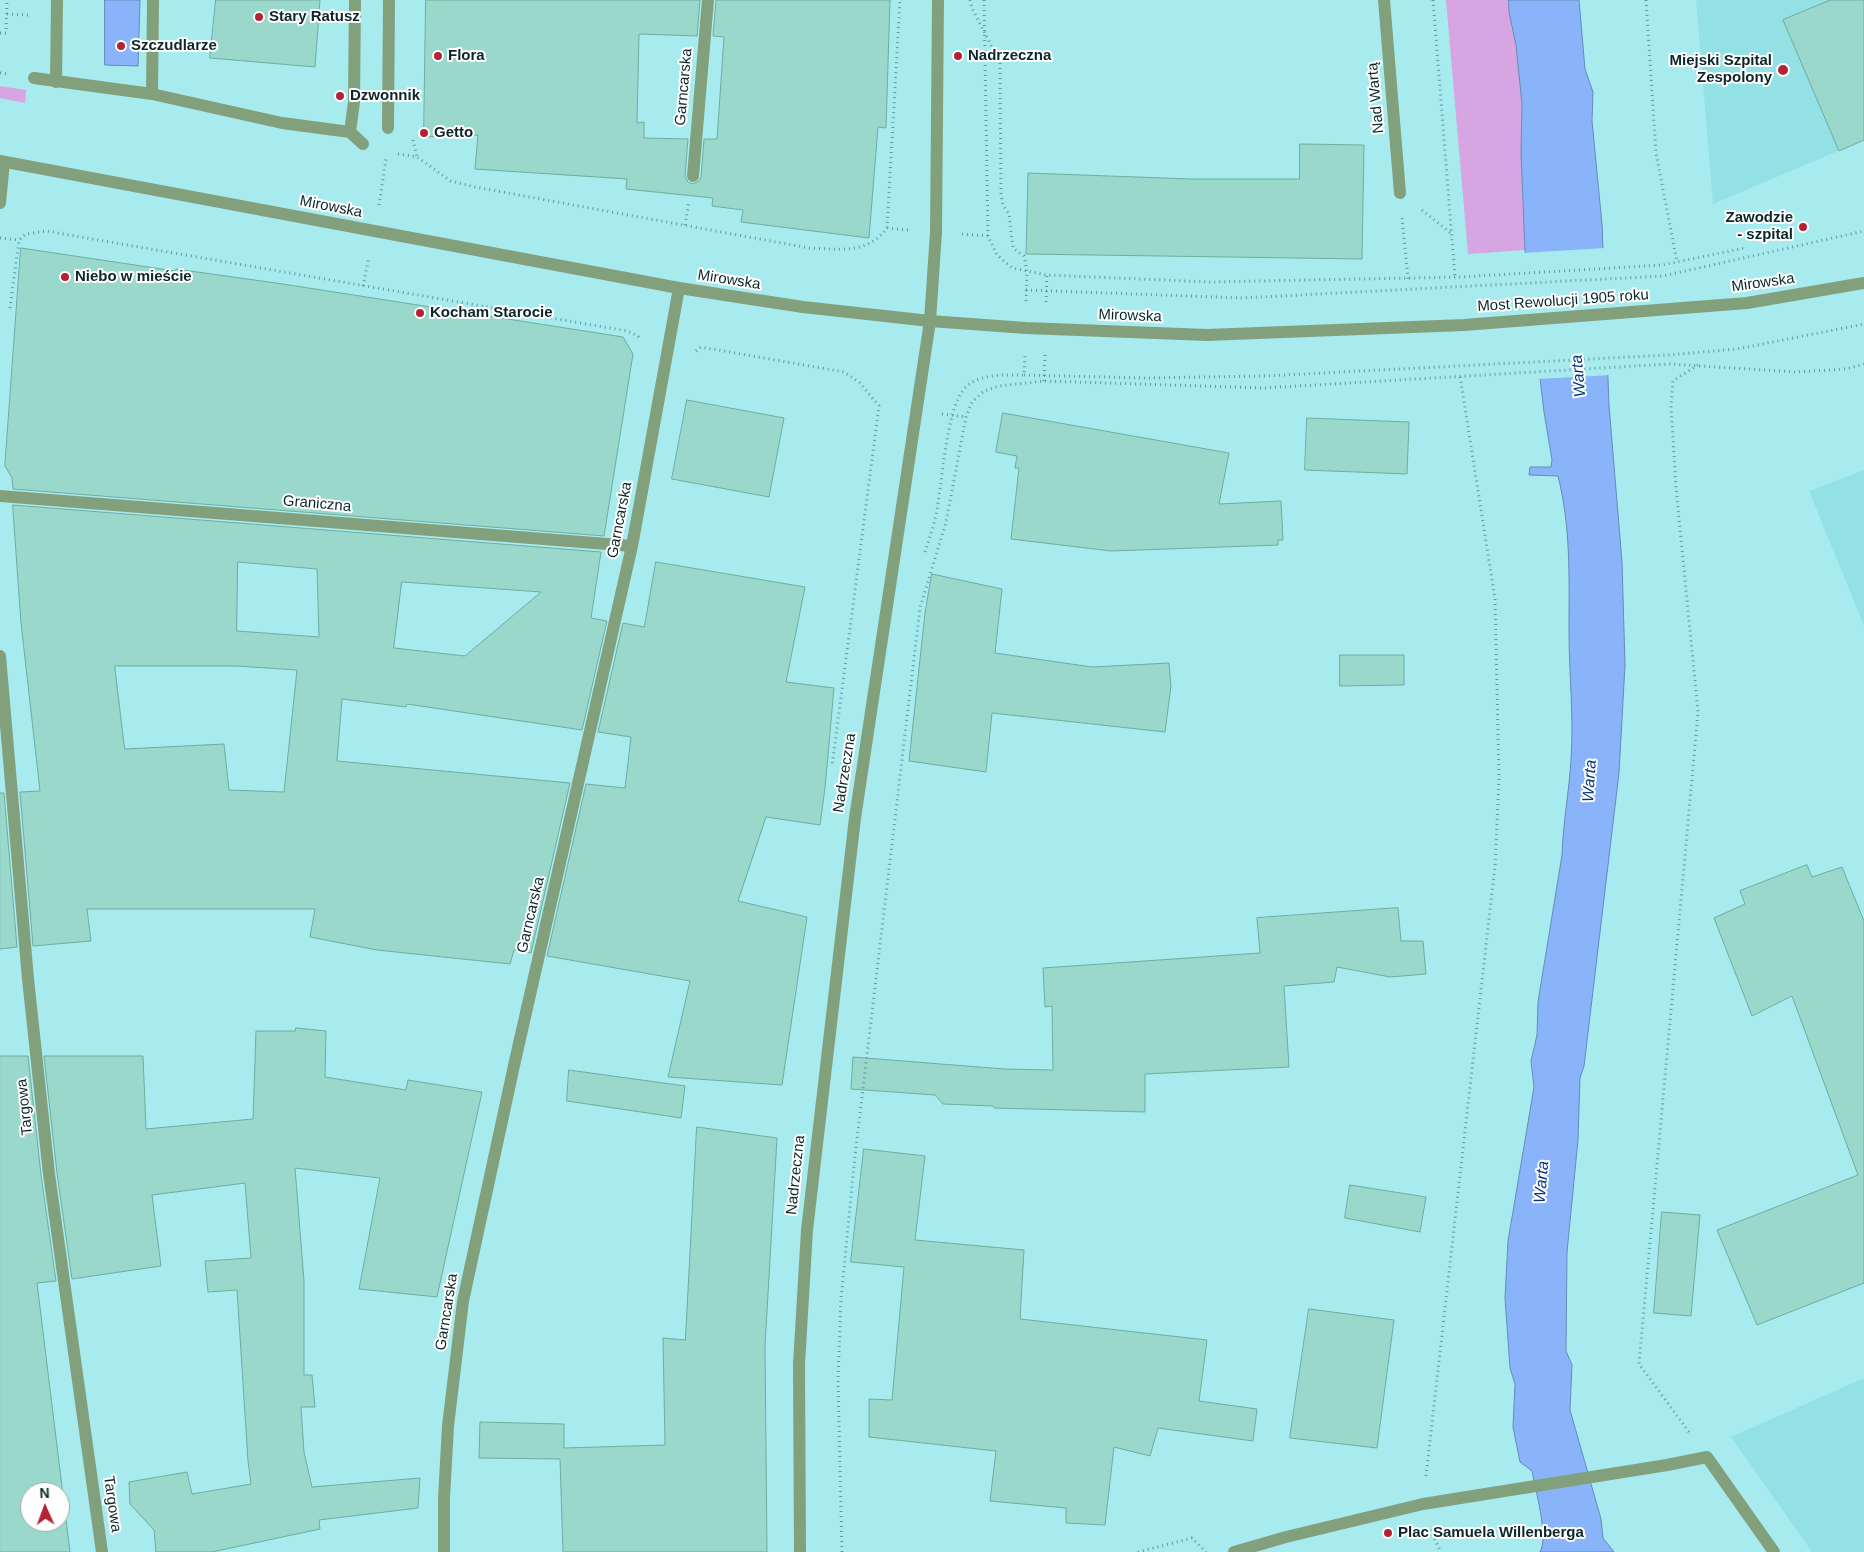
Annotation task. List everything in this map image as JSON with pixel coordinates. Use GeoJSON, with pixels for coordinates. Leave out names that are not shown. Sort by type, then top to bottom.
{"type":"FeatureCollection","features":[{"type":"Feature","properties":{"kind":"street"},"geometry":{"type":"LineString","coordinates":[[56,82],[57,0]]}},
{"type":"Feature","properties":{"kind":"street"},"geometry":{"type":"LineString","coordinates":[[152,94],[153,0]]}},
{"type":"Feature","properties":{"kind":"street"},"geometry":{"type":"LineString","coordinates":[[350,132],[354,102],[355,0]]}},
{"type":"Feature","properties":{"kind":"street"},"geometry":{"type":"LineString","coordinates":[[388,0],[388,128]]}},
{"type":"Feature","properties":{"kind":"street","name":"Garncarska"},"geometry":{"type":"LineString","coordinates":[[692,176],[708,0]]}},
{"type":"Feature","properties":{"kind":"street","name":"Nadrzeczna"},"geometry":{"type":"LineString","coordinates":[[800,1552],[799,1364],[807,1230],[855,818],[930,322],[936,232],[938,0]]}},
{"type":"Feature","properties":{"kind":"street","name":"Nad Wartą"},"geometry":{"type":"LineString","coordinates":[[1384,0],[1400,193]]}},
{"type":"Feature","properties":{"kind":"street"},"geometry":{"type":"LineString","coordinates":[[34,78],[152,94],[282,123],[350,132],[363,144]]}},
{"type":"Feature","properties":{"kind":"street"},"geometry":{"type":"LineString","coordinates":[[0,203],[2,162]]}},
{"type":"Feature","properties":{"kind":"street","name":"Mirowska"},"geometry":{"type":"LineString","coordinates":[[2,162],[679,288],[803,307],[930,322],[1207,335],[1464,325]]}},
{"type":"Feature","properties":{"kind":"street","name":"Mirowska"},"geometry":{"type":"LineString","coordinates":[[1665,310],[1747,303],[1864,283]]}},
{"type":"Feature","properties":{"kind":"street","name":"Garncarska"},"geometry":{"type":"LineString","coordinates":[[444,1552],[444,1498],[448,1426],[463,1302],[517,1051],[632,546],[679,288]]}},
{"type":"Feature","properties":{"kind":"street","name":"Most Rewolucji 1905 roku"},"geometry":{"type":"LineString","coordinates":[[1464,325],[1665,310]]}},
{"type":"Feature","properties":{"kind":"street","name":"Graniczna"},"geometry":{"type":"LineString","coordinates":[[0,496],[632,546]]}},
{"type":"Feature","properties":{"kind":"street","name":"Targowa"},"geometry":{"type":"LineString","coordinates":[[0,656],[28,979],[44,1126],[102,1552]]}},
{"type":"Feature","properties":{"kind":"street"},"geometry":{"type":"LineString","coordinates":[[1234,1552],[1286,1537],[1423,1504],[1707,1457],[1774,1552]]}},
{"type":"Feature","properties":{"kind":"path"},"geometry":{"type":"LineString","coordinates":[[0,33],[6,33],[7,0]]}},
{"type":"Feature","properties":{"kind":"path"},"geometry":{"type":"LineString","coordinates":[[417,157],[451,182],[474,187],[809,248],[852,248],[871,244],[887,228],[900,0]]}},
{"type":"Feature","properties":{"kind":"path"},"geometry":{"type":"LineString","coordinates":[[970,0],[1000,63],[1003,205],[1009,214],[1013,248],[1024,256],[1027,271],[1024,375]]}},
{"type":"Feature","properties":{"kind":"path"},"geometry":{"type":"LineString","coordinates":[[984,0],[988,236],[996,255],[1012,268],[1047,275],[1209,282],[1408,279],[1662,265],[1745,248]]}},
{"type":"Feature","properties":{"kind":"path"},"geometry":{"type":"LineString","coordinates":[[1433,0],[1455,277]]}},
{"type":"Feature","properties":{"kind":"path"},"geometry":{"type":"LineString","coordinates":[[1646,0],[1656,153],[1677,262]]}},
{"type":"Feature","properties":{"kind":"path"},"geometry":{"type":"LineString","coordinates":[[7,14],[35,15]]}},
{"type":"Feature","properties":{"kind":"path"},"geometry":{"type":"LineString","coordinates":[[378,211],[387,152],[388,128]]}},
{"type":"Feature","properties":{"kind":"path"},"geometry":{"type":"LineString","coordinates":[[1400,193],[1452,234]]}},
{"type":"Feature","properties":{"kind":"path"},"geometry":{"type":"LineString","coordinates":[[1400,193],[1408,279]]}},
{"type":"Feature","properties":{"kind":"path"},"geometry":{"type":"LineString","coordinates":[[10,308],[19,240],[26,234],[46,231],[627,331],[638,336],[644,345]]}},
{"type":"Feature","properties":{"kind":"path"},"geometry":{"type":"LineString","coordinates":[[1026,290],[1242,298],[1662,276],[1864,231]]}},
{"type":"Feature","properties":{"kind":"path"},"geometry":{"type":"LineString","coordinates":[[0,238],[19,240]]}},
{"type":"Feature","properties":{"kind":"path"},"geometry":{"type":"LineString","coordinates":[[363,286],[370,253]]}},
{"type":"Feature","properties":{"kind":"path"},"geometry":{"type":"LineString","coordinates":[[925,554],[936,516],[953,416],[965,388],[978,380],[998,376],[1024,375],[1144,378],[1265,376],[1668,356],[1737,349],[1864,324]]}},
{"type":"Feature","properties":{"kind":"path"},"geometry":{"type":"LineString","coordinates":[[692,353],[702,347],[844,372],[860,383],[879,406],[864,514]]}},
{"type":"Feature","properties":{"kind":"path"},"geometry":{"type":"LineString","coordinates":[[842,1552],[838,1381],[841,1299],[855,1156],[920,608],[946,522],[966,417],[972,402],[984,391],[999,386],[1044,381],[1264,388],[1669,364],[1796,372],[1846,368],[1864,364]]}},
{"type":"Feature","properties":{"kind":"path"},"geometry":{"type":"LineString","coordinates":[[1699,365],[1673,380],[1671,406],[1676,488],[1698,712],[1639,1364],[1707,1457]]}},
{"type":"Feature","properties":{"kind":"path"},"geometry":{"type":"LineString","coordinates":[[1423,1504],[1495,866],[1499,780],[1495,599],[1460,376]]}},
{"type":"Feature","properties":{"kind":"path"},"geometry":{"type":"LineString","coordinates":[[1138,1552],[1192,1538],[1206,1552]]}},
{"type":"Feature","properties":{"kind":"shaded area"},"geometry":{"type":"Polygon","coordinates":[[[1446,0],[1509,0],[1522,104],[1521,153],[1525,250],[1468,254],[1446,0]]]}},
{"type":"Feature","properties":{"kind":"shaded area","name":"Miejski Szpital Zespolony"},"geometry":{"type":"Polygon","coordinates":[[[1696,0],[1864,0],[1864,140],[1713,204],[1696,0]]]}},
{"type":"Feature","properties":{"kind":"shaded area"},"geometry":{"type":"Polygon","coordinates":[[[0,86],[26,90],[25,103],[0,98],[0,86]]]}},
{"type":"Feature","properties":{"kind":"shaded area"},"geometry":{"type":"Polygon","coordinates":[[[1864,470],[1864,626],[1809,491],[1864,470]]]}},
{"type":"Feature","properties":{"kind":"shaded area"},"geometry":{"type":"Polygon","coordinates":[[[1864,1378],[1864,1552],[1812,1552],[1731,1437],[1864,1378]]]}},
{"type":"Feature","properties":{"kind":"water"},"geometry":{"type":"Polygon","coordinates":[[[105,0],[140,0],[138,66],[105,65],[105,0]]]}},
{"type":"Feature","properties":{"kind":"water","name":"Warta"},"geometry":{"type":"Polygon","coordinates":[[[1509,0],[1579,0],[1585,69],[1593,92],[1592,121],[1602,224],[1609,405],[1622,562],[1625,665],[1619,773],[1584,1066],[1580,1078],[1578,1140],[1567,1252],[1566,1351],[1572,1365],[1570,1410],[1601,1519],[1603,1538],[1614,1552],[1540,1552],[1543,1536],[1542,1525],[1532,1471],[1520,1462],[1513,1427],[1515,1384],[1510,1368],[1505,1298],[1508,1241],[1534,1087],[1531,1061],[1537,1035],[1538,1002],[1562,855],[1572,728],[1569,573],[1562,495],[1558,476],[1529,475],[1530,467],[1551,467],[1552,460],[1544,412],[1525,250],[1521,153],[1522,104],[1509,0]]]}},
{"type":"Feature","properties":{"kind":"pier"},"geometry":{"type":"Polygon","coordinates":[[[1605,248],[1611,375],[1538,379],[1523,253],[1605,248]]]}},
{"type":"Feature","properties":{"kind":"building"},"geometry":{"type":"Polygon","coordinates":[[[216,0],[320,0],[315,67],[210,58],[216,0]]]}},
{"type":"Feature","properties":{"kind":"building"},"geometry":{"type":"Polygon","coordinates":[[[426,0],[700,0],[697,36],[639,34],[637,123],[644,122],[644,138],[688,139],[685,176],[688,182],[693,184],[699,181],[701,177],[704,139],[717,139],[724,37],[713,36],[716,0],[890,0],[886,128],[878,127],[869,238],[741,222],[743,210],[712,206],[713,198],[626,189],[627,179],[475,169],[478,135],[424,137],[426,0]]]}},
{"type":"Feature","properties":{"kind":"building"},"geometry":{"type":"Polygon","coordinates":[[[1831,0],[1864,0],[1864,140],[1839,151],[1783,20],[1831,0]]]}},
{"type":"Feature","properties":{"kind":"building"},"geometry":{"type":"Polygon","coordinates":[[[1300,144],[1364,145],[1362,259],[1026,254],[1028,173],[1191,179],[1299,179],[1300,144]]]}},
{"type":"Feature","properties":{"kind":"building"},"geometry":{"type":"Polygon","coordinates":[[[21,248],[175,271],[176,269],[283,284],[623,337],[633,354],[604,536],[13,489],[12,478],[5,466],[21,248]]]}},
{"type":"Feature","properties":{"kind":"building"},"geometry":{"type":"Polygon","coordinates":[[[687,400],[784,418],[769,497],[672,479],[687,400]]]}},
{"type":"Feature","properties":{"kind":"building"},"geometry":{"type":"Polygon","coordinates":[[[1003,413],[1229,453],[1219,504],[1281,501],[1283,540],[1278,540],[1278,545],[1111,551],[1011,539],[1019,468],[1015,468],[1017,456],[996,452],[1003,413]]]}},
{"type":"Feature","properties":{"kind":"building"},"geometry":{"type":"Polygon","coordinates":[[[1307,418],[1409,422],[1407,474],[1305,470],[1307,418]]]}},
{"type":"Feature","properties":{"kind":"building"},"geometry":{"type":"Polygon","coordinates":[[[13,505],[601,552],[591,618],[607,621],[582,730],[407,704],[406,707],[342,699],[337,761],[570,783],[531,953],[514,950],[510,964],[377,950],[310,937],[315,909],[87,909],[91,941],[33,946],[20,792],[40,791],[21,623],[13,505]],[[238,562],[237,631],[319,637],[317,569],[238,562]],[[402,582],[394,648],[465,656],[541,592],[402,582]],[[115,666],[125,749],[224,744],[229,790],[284,792],[297,670],[236,666],[115,666]]]}},
{"type":"Feature","properties":{"kind":"building"},"geometry":{"type":"Polygon","coordinates":[[[656,562],[805,587],[786,682],[834,688],[820,825],[766,817],[738,901],[807,917],[782,1085],[668,1077],[690,981],[547,956],[586,784],[625,788],[631,737],[598,732],[623,623],[644,627],[656,562]]]}},
{"type":"Feature","properties":{"kind":"building"},"geometry":{"type":"Polygon","coordinates":[[[932,574],[1002,589],[995,653],[1092,667],[1169,663],[1171,686],[1165,732],[992,713],[986,772],[909,761],[925,613],[932,574]]]}},
{"type":"Feature","properties":{"kind":"building"},"geometry":{"type":"Polygon","coordinates":[[[1340,655],[1404,655],[1404,685],[1340,686],[1340,655]]]}},
{"type":"Feature","properties":{"kind":"building"},"geometry":{"type":"Polygon","coordinates":[[[0,793],[4,793],[17,947],[0,949],[0,793]]]}},
{"type":"Feature","properties":{"kind":"building"},"geometry":{"type":"Polygon","coordinates":[[[1807,865],[1812,877],[1842,867],[1864,921],[1864,1283],[1757,1325],[1717,1230],[1858,1175],[1792,996],[1752,1016],[1714,918],[1745,904],[1740,891],[1807,865]]]}},
{"type":"Feature","properties":{"kind":"building"},"geometry":{"type":"Polygon","coordinates":[[[1398,908],[1401,941],[1423,941],[1426,974],[1390,977],[1337,967],[1334,982],[1284,986],[1289,1067],[1145,1074],[1145,1112],[994,1108],[993,1106],[943,1104],[935,1095],[851,1089],[853,1057],[1004,1069],[1053,1070],[1052,1006],[1045,1007],[1043,968],[1260,953],[1257,918],[1398,908]]]}},
{"type":"Feature","properties":{"kind":"building"},"geometry":{"type":"Polygon","coordinates":[[[296,1028],[326,1031],[325,1077],[406,1090],[408,1080],[482,1092],[437,1297],[359,1289],[380,1178],[295,1168],[304,1281],[304,1375],[312,1375],[315,1407],[301,1407],[304,1452],[312,1487],[420,1478],[418,1508],[319,1520],[320,1529],[212,1552],[156,1552],[154,1530],[130,1504],[129,1482],[187,1472],[192,1494],[251,1484],[237,1290],[208,1292],[205,1261],[251,1258],[245,1183],[152,1195],[161,1266],[72,1279],[57,1173],[44,1056],[143,1056],[146,1129],[253,1119],[256,1031],[295,1031],[296,1028]]]}},
{"type":"Feature","properties":{"kind":"building"},"geometry":{"type":"Polygon","coordinates":[[[0,1056],[28,1056],[41,1175],[56,1281],[37,1283],[61,1482],[20,1482],[20,1532],[68,1532],[70,1552],[0,1552],[0,1056]]]}},
{"type":"Feature","properties":{"kind":"building"},"geometry":{"type":"Polygon","coordinates":[[[569,1070],[685,1086],[681,1118],[567,1101],[569,1070]]]}},
{"type":"Feature","properties":{"kind":"building"},"geometry":{"type":"Polygon","coordinates":[[[697,1127],[777,1138],[765,1346],[767,1552],[563,1552],[560,1459],[479,1458],[480,1422],[564,1424],[564,1448],[665,1445],[663,1338],[685,1340],[697,1127]]]}},
{"type":"Feature","properties":{"kind":"building"},"geometry":{"type":"Polygon","coordinates":[[[864,1149],[925,1156],[915,1240],[1024,1250],[1020,1319],[1207,1340],[1199,1401],[1257,1409],[1253,1441],[1158,1428],[1150,1456],[1114,1447],[1105,1525],[1066,1523],[1066,1508],[990,1501],[996,1451],[869,1437],[869,1399],[892,1400],[904,1267],[851,1262],[864,1149]]]}},
{"type":"Feature","properties":{"kind":"building"},"geometry":{"type":"Polygon","coordinates":[[[1350,1185],[1426,1197],[1420,1232],[1345,1218],[1350,1185]]]}},
{"type":"Feature","properties":{"kind":"building"},"geometry":{"type":"Polygon","coordinates":[[[1662,1212],[1700,1215],[1691,1316],[1654,1313],[1662,1212]]]}},
{"type":"Feature","properties":{"kind":"building"},"geometry":{"type":"Polygon","coordinates":[[[1309,1309],[1394,1320],[1377,1448],[1290,1438],[1309,1309]]]}},
{"type":"Feature","properties":{"kind":"place","name":"Stary Ratusz"},"geometry":{"type":"Point","coordinates":[259,17]}},
{"type":"Feature","properties":{"kind":"place","name":"Szczudlarze"},"geometry":{"type":"Point","coordinates":[121,46]}},
{"type":"Feature","properties":{"kind":"place","name":"Flora"},"geometry":{"type":"Point","coordinates":[438,56]}},
{"type":"Feature","properties":{"kind":"place","name":"Nadrzeczna"},"geometry":{"type":"Point","coordinates":[958,56]}},
{"type":"Feature","properties":{"kind":"place","name":"Miejski Szpital Zespolony"},"geometry":{"type":"Point","coordinates":[1783,70]}},
{"type":"Feature","properties":{"kind":"place","name":"Dzwonnik"},"geometry":{"type":"Point","coordinates":[340,96]}},
{"type":"Feature","properties":{"kind":"place","name":"Getto"},"geometry":{"type":"Point","coordinates":[424,133]}},
{"type":"Feature","properties":{"kind":"place","name":"Zawodzie - szpital"},"geometry":{"type":"Point","coordinates":[1803,227]}},
{"type":"Feature","properties":{"kind":"place","name":"Niebo w mieście"},"geometry":{"type":"Point","coordinates":[65,277]}},
{"type":"Feature","properties":{"kind":"place","name":"Kocham Starocie"},"geometry":{"type":"Point","coordinates":[420,313]}},
{"type":"Feature","properties":{"kind":"place","name":"Plac Samuela Willenberga"},"geometry":{"type":"Point","coordinates":[1388,1533]}}]}
